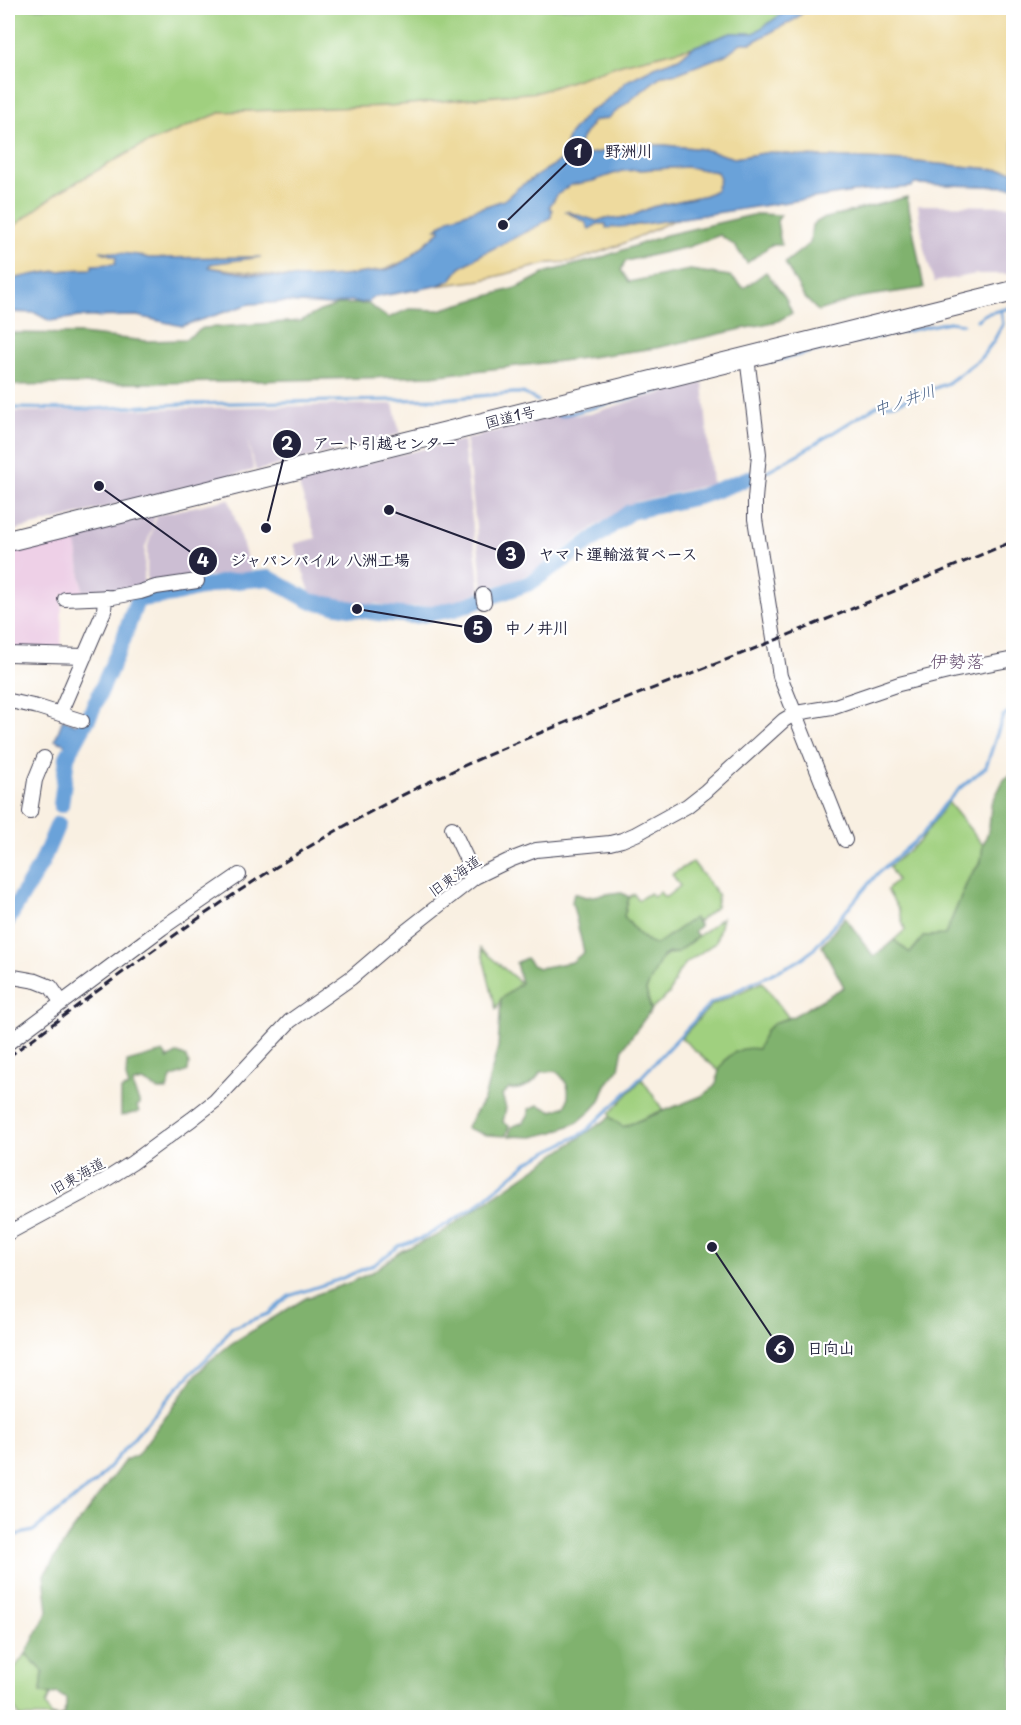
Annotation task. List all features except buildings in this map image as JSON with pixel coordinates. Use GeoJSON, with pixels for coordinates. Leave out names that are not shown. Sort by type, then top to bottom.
{"type":"FeatureCollection","features":[{"type":"Feature","properties":{"kind":"highway","name":"国道1号"},"geometry":{"type":"LineString","coordinates":[[8,541],[1014,291]]}},
{"type":"Feature","properties":{"kind":"street"},"geometry":{"type":"LineString","coordinates":[[747,357],[759,454],[755,519],[780,676],[845,840]]}},
{"type":"Feature","properties":{"kind":"street"},"geometry":{"type":"LineString","coordinates":[[65,599],[105,597],[140,592],[156,586],[197,581]]}},
{"type":"Feature","properties":{"kind":"street"},"geometry":{"type":"LineString","coordinates":[[60,713],[104,611],[105,597]]}},
{"type":"Feature","properties":{"kind":"street"},"geometry":{"type":"LineString","coordinates":[[8,654],[85,656]]}},
{"type":"Feature","properties":{"kind":"street","name":"旧東海道"},"geometry":{"type":"LineString","coordinates":[[8,1233],[99,1184],[192,1119],[231,1085],[290,1021],[351,978],[475,877],[536,850],[610,843],[636,834],[687,806],[722,779],[771,731],[796,713],[832,707],[899,684],[942,673],[1014,659]]}},
{"type":"Feature","properties":{"kind":"street"},"geometry":{"type":"LineString","coordinates":[[8,703],[10,700],[60,713],[82,722]]}},
{"type":"Feature","properties":{"kind":"street"},"geometry":{"type":"LineString","coordinates":[[30,812],[35,780],[44,758]]}},
{"type":"Feature","properties":{"kind":"street"},"geometry":{"type":"LineString","coordinates":[[452,828],[475,877]]}},
{"type":"Feature","properties":{"kind":"street"},"geometry":{"type":"LineString","coordinates":[[8,1043],[162,927],[239,874]]}},
{"type":"Feature","properties":{"kind":"street"},"geometry":{"type":"LineString","coordinates":[[8,976],[36,981],[51,987],[62,1003]]}},
{"type":"Feature","properties":{"kind":"shaded area"},"geometry":{"type":"Polygon","coordinates":[[[918,205],[1013,206],[1013,274],[976,274],[934,282],[924,249],[918,205]]]}},
{"type":"Feature","properties":{"kind":"shaded area"},"geometry":{"type":"Polygon","coordinates":[[[703,383],[712,484],[635,502],[597,525],[534,571],[515,580],[483,589],[466,439],[552,416],[590,414],[703,383]]]}},
{"type":"Feature","properties":{"kind":"shaded area"},"geometry":{"type":"Polygon","coordinates":[[[393,404],[400,434],[256,471],[247,439],[254,470],[8,532],[8,412],[393,404]]]}},
{"type":"Feature","properties":{"kind":"shaded area"},"geometry":{"type":"Polygon","coordinates":[[[463,440],[480,591],[451,603],[400,608],[324,598],[310,592],[294,544],[316,538],[298,482],[463,440]]]}},
{"type":"Feature","properties":{"kind":"shaded area"},"geometry":{"type":"Polygon","coordinates":[[[229,499],[252,575],[223,577],[204,575],[147,582],[147,549],[157,515],[229,499]]]}},
{"type":"Feature","properties":{"kind":"shaded area"},"geometry":{"type":"Polygon","coordinates":[[[155,514],[145,548],[144,586],[126,590],[83,592],[75,534],[155,514]]]}},
{"type":"Feature","properties":{"kind":"shaded area"},"geometry":{"type":"Polygon","coordinates":[[[75,534],[83,593],[62,595],[61,650],[8,649],[8,551],[75,534]]]}},
{"type":"Feature","properties":{"kind":"green space"},"geometry":{"type":"Polygon","coordinates":[[[8,8],[798,8],[785,12],[754,33],[731,33],[693,47],[622,64],[539,92],[390,106],[222,112],[139,147],[59,192],[8,231],[8,8]]]}},
{"type":"Feature","properties":{"kind":"green space"},"geometry":{"type":"Polygon","coordinates":[[[907,197],[924,288],[861,297],[818,311],[804,297],[785,263],[810,243],[812,225],[822,219],[907,197]]]}},
{"type":"Feature","properties":{"kind":"green space"},"geometry":{"type":"Polygon","coordinates":[[[757,214],[781,215],[777,221],[781,245],[771,245],[747,263],[735,246],[720,235],[688,247],[626,261],[621,270],[629,282],[690,270],[730,276],[744,288],[766,272],[785,297],[792,313],[778,321],[656,348],[431,376],[8,385],[8,333],[80,334],[147,341],[184,340],[203,328],[301,321],[340,304],[368,304],[388,318],[409,309],[439,310],[519,287],[547,272],[597,259],[666,235],[757,214]]]}},
{"type":"Feature","properties":{"kind":"green space"},"geometry":{"type":"Polygon","coordinates":[[[1013,774],[1013,1717],[65,1717],[63,1715],[66,1699],[57,1693],[50,1695],[41,1692],[43,1671],[26,1654],[48,1611],[44,1575],[68,1537],[125,1460],[137,1455],[207,1363],[232,1343],[306,1298],[372,1272],[401,1251],[438,1235],[610,1117],[623,1127],[704,1095],[717,1082],[722,1065],[734,1052],[751,1048],[758,1049],[766,1030],[776,1022],[792,1017],[844,987],[822,946],[845,917],[874,957],[894,940],[910,953],[924,936],[945,935],[969,878],[981,862],[983,845],[989,829],[991,805],[1004,779],[1013,774]]]}},
{"type":"Feature","properties":{"kind":"green space"},"geometry":{"type":"Polygon","coordinates":[[[948,802],[983,845],[981,862],[969,878],[945,935],[910,953],[894,940],[905,930],[899,910],[887,890],[897,880],[889,867],[920,841],[948,802]]]}},
{"type":"Feature","properties":{"kind":"green space"},"geometry":{"type":"Polygon","coordinates":[[[693,862],[718,895],[716,907],[698,922],[694,918],[656,945],[651,943],[634,929],[624,916],[629,897],[634,894],[638,900],[650,893],[653,897],[660,892],[666,897],[680,886],[672,874],[693,862]]]}},
{"type":"Feature","properties":{"kind":"green space"},"geometry":{"type":"Polygon","coordinates":[[[620,892],[629,897],[624,916],[642,937],[651,943],[656,945],[694,918],[700,926],[694,931],[698,936],[676,953],[669,953],[662,957],[646,990],[651,1010],[623,1048],[619,1069],[606,1085],[600,1101],[578,1122],[554,1132],[533,1137],[509,1136],[511,1127],[524,1122],[529,1109],[538,1105],[553,1111],[566,1106],[568,1091],[563,1079],[556,1071],[540,1072],[527,1086],[509,1089],[502,1095],[506,1108],[503,1122],[509,1126],[506,1136],[487,1135],[466,1128],[484,1099],[498,1047],[501,999],[521,983],[516,963],[526,958],[532,965],[539,968],[572,962],[584,952],[572,902],[574,893],[586,897],[620,892]]]}},
{"type":"Feature","properties":{"kind":"green space"},"geometry":{"type":"Polygon","coordinates":[[[722,918],[716,942],[686,963],[678,973],[669,994],[651,1010],[646,990],[660,961],[676,953],[722,918]]]}},
{"type":"Feature","properties":{"kind":"green space"},"geometry":{"type":"Polygon","coordinates":[[[481,949],[521,983],[501,999],[496,1009],[481,949]]]}},
{"type":"Feature","properties":{"kind":"green space"},"geometry":{"type":"Polygon","coordinates":[[[762,982],[789,1018],[776,1022],[758,1049],[726,1059],[719,1071],[681,1038],[712,1005],[762,982]]]}},
{"type":"Feature","properties":{"kind":"green space"},"geometry":{"type":"Polygon","coordinates":[[[163,1052],[168,1059],[178,1053],[185,1056],[189,1064],[188,1071],[171,1078],[167,1090],[159,1090],[143,1081],[133,1083],[140,1104],[137,1106],[139,1112],[121,1116],[121,1090],[129,1087],[126,1078],[127,1062],[163,1052]]]}},
{"type":"Feature","properties":{"kind":"green space"},"geometry":{"type":"Polygon","coordinates":[[[642,1079],[663,1110],[623,1127],[610,1117],[610,1113],[642,1079]]]}},
{"type":"Feature","properties":{"kind":"green space"},"geometry":{"type":"Polygon","coordinates":[[[26,1654],[43,1671],[41,1692],[50,1695],[46,1705],[51,1715],[59,1717],[19,1717],[11,1698],[9,1684],[13,1670],[26,1654]]]}},
{"type":"Feature","properties":{"kind":"sand"},"geometry":{"type":"Polygon","coordinates":[[[808,8],[955,8],[969,13],[994,8],[1013,8],[1013,171],[770,152],[734,158],[703,149],[665,145],[640,145],[573,157],[578,144],[594,121],[608,118],[662,75],[678,73],[725,55],[741,43],[751,43],[794,20],[808,8]]]}},
{"type":"Feature","properties":{"kind":"sand"},"geometry":{"type":"Polygon","coordinates":[[[693,47],[679,58],[627,81],[602,104],[588,112],[569,135],[560,161],[519,187],[504,200],[465,213],[437,229],[441,229],[411,258],[384,270],[326,278],[294,278],[209,267],[209,264],[252,257],[148,258],[103,252],[117,257],[115,264],[93,265],[92,269],[50,272],[8,280],[8,231],[59,192],[139,147],[222,112],[390,106],[539,92],[622,64],[693,47]]]}},
{"type":"Feature","properties":{"kind":"sand"},"geometry":{"type":"Polygon","coordinates":[[[686,167],[717,172],[720,179],[716,190],[706,195],[652,207],[632,216],[613,219],[606,218],[597,221],[566,212],[585,222],[631,226],[679,218],[620,245],[572,262],[550,263],[482,280],[436,286],[451,280],[460,268],[482,254],[551,217],[552,210],[549,207],[557,195],[571,185],[622,171],[686,167]]]}},
{"type":"Feature","properties":{"kind":"water"},"geometry":{"type":"Polygon","coordinates":[[[808,8],[794,20],[751,43],[741,43],[725,55],[678,73],[662,75],[608,118],[593,121],[578,144],[573,157],[640,145],[665,145],[703,149],[734,158],[770,152],[906,161],[1013,171],[1013,187],[914,184],[911,187],[853,192],[631,226],[606,228],[606,224],[598,224],[589,229],[585,222],[565,211],[597,221],[632,216],[652,207],[706,195],[716,190],[720,179],[717,172],[686,167],[622,171],[593,181],[571,185],[557,195],[549,207],[552,210],[551,217],[482,254],[460,268],[451,280],[436,286],[371,298],[369,302],[351,301],[330,305],[284,302],[250,304],[182,326],[137,316],[79,317],[50,321],[35,313],[8,312],[8,280],[49,272],[92,269],[92,265],[115,264],[116,257],[100,251],[148,258],[261,257],[210,264],[209,267],[246,274],[283,277],[339,276],[389,269],[416,252],[440,231],[436,229],[450,218],[504,200],[519,187],[560,161],[569,135],[588,112],[602,104],[627,81],[679,58],[693,47],[731,33],[754,33],[785,12],[808,8]]]}},
{"type":"Feature","properties":{"kind":"water"},"geometry":{"type":"Polygon","coordinates":[[[63,719],[80,726],[67,745],[55,740],[63,719]]]}},
{"type":"Feature","properties":{"kind":"waterway","name":"中ノ井川"},"geometry":{"type":"LineString","coordinates":[[767,471],[878,405],[894,404],[948,383],[980,359],[1003,324],[1001,310],[1014,307]]}},
{"type":"Feature","properties":{"kind":"waterway"},"geometry":{"type":"LineString","coordinates":[[977,320],[985,314],[1001,310]]}},
{"type":"Feature","properties":{"kind":"waterway"},"geometry":{"type":"LineString","coordinates":[[766,363],[949,322],[963,324]]}},
{"type":"Feature","properties":{"kind":"waterway"},"geometry":{"type":"LineString","coordinates":[[555,414],[560,416],[665,389]]}},
{"type":"Feature","properties":{"kind":"waterway"},"geometry":{"type":"LineString","coordinates":[[8,408],[90,409],[183,404],[444,399],[513,393],[523,393],[538,401]]}},
{"type":"Feature","properties":{"kind":"waterway","name":"中ノ井川"},"geometry":{"type":"LineString","coordinates":[[61,805],[67,757],[90,715],[122,643],[136,603],[140,599],[172,595],[224,582],[269,578],[310,601],[377,613],[414,616],[455,609],[530,583],[630,512],[701,496],[749,478]]}},
{"type":"Feature","properties":{"kind":"waterway"},"geometry":{"type":"LineString","coordinates":[[8,1537],[33,1531],[96,1482],[176,1389],[215,1350],[231,1328],[268,1314],[289,1296],[338,1280],[375,1264],[399,1246],[425,1237],[475,1207],[528,1162],[585,1132],[626,1093],[711,1003],[798,961],[812,951],[878,873],[922,835],[959,789],[986,767],[1003,716],[1014,709]]}},
{"type":"Feature","properties":{"kind":"waterway","name":"中ノ井川"},"geometry":{"type":"LineString","coordinates":[[8,920],[42,862],[58,824]]}},
{"type":"Feature","properties":{"kind":"railway"},"geometry":{"type":"LineString","coordinates":[[8,1057],[149,953],[245,887],[295,855],[397,798],[513,744],[788,635],[1014,541]]}},
{"type":"Feature","properties":{"kind":"place","name":"野洲川"},"geometry":{"type":"Point","coordinates":[503,225]}},
{"type":"Feature","properties":{"kind":"place","name":"ジャパンパイル 八洲工場"},"geometry":{"type":"Point","coordinates":[99,486]}},
{"type":"Feature","properties":{"kind":"place","name":"ヤマト運輸滋賀ベース"},"geometry":{"type":"Point","coordinates":[389,510]}},
{"type":"Feature","properties":{"kind":"place","name":"アート引越センター"},"geometry":{"type":"Point","coordinates":[266,528]}},
{"type":"Feature","properties":{"kind":"place","name":"中ノ井川"},"geometry":{"type":"Point","coordinates":[357,609]}},
{"type":"Feature","properties":{"kind":"place","name":"日向山"},"geometry":{"type":"Point","coordinates":[712,1247]}},
{"type":"Feature","properties":{"kind":"district","name":"伊勢落"},"geometry":{"type":"Point","coordinates":[957,660]}}]}
